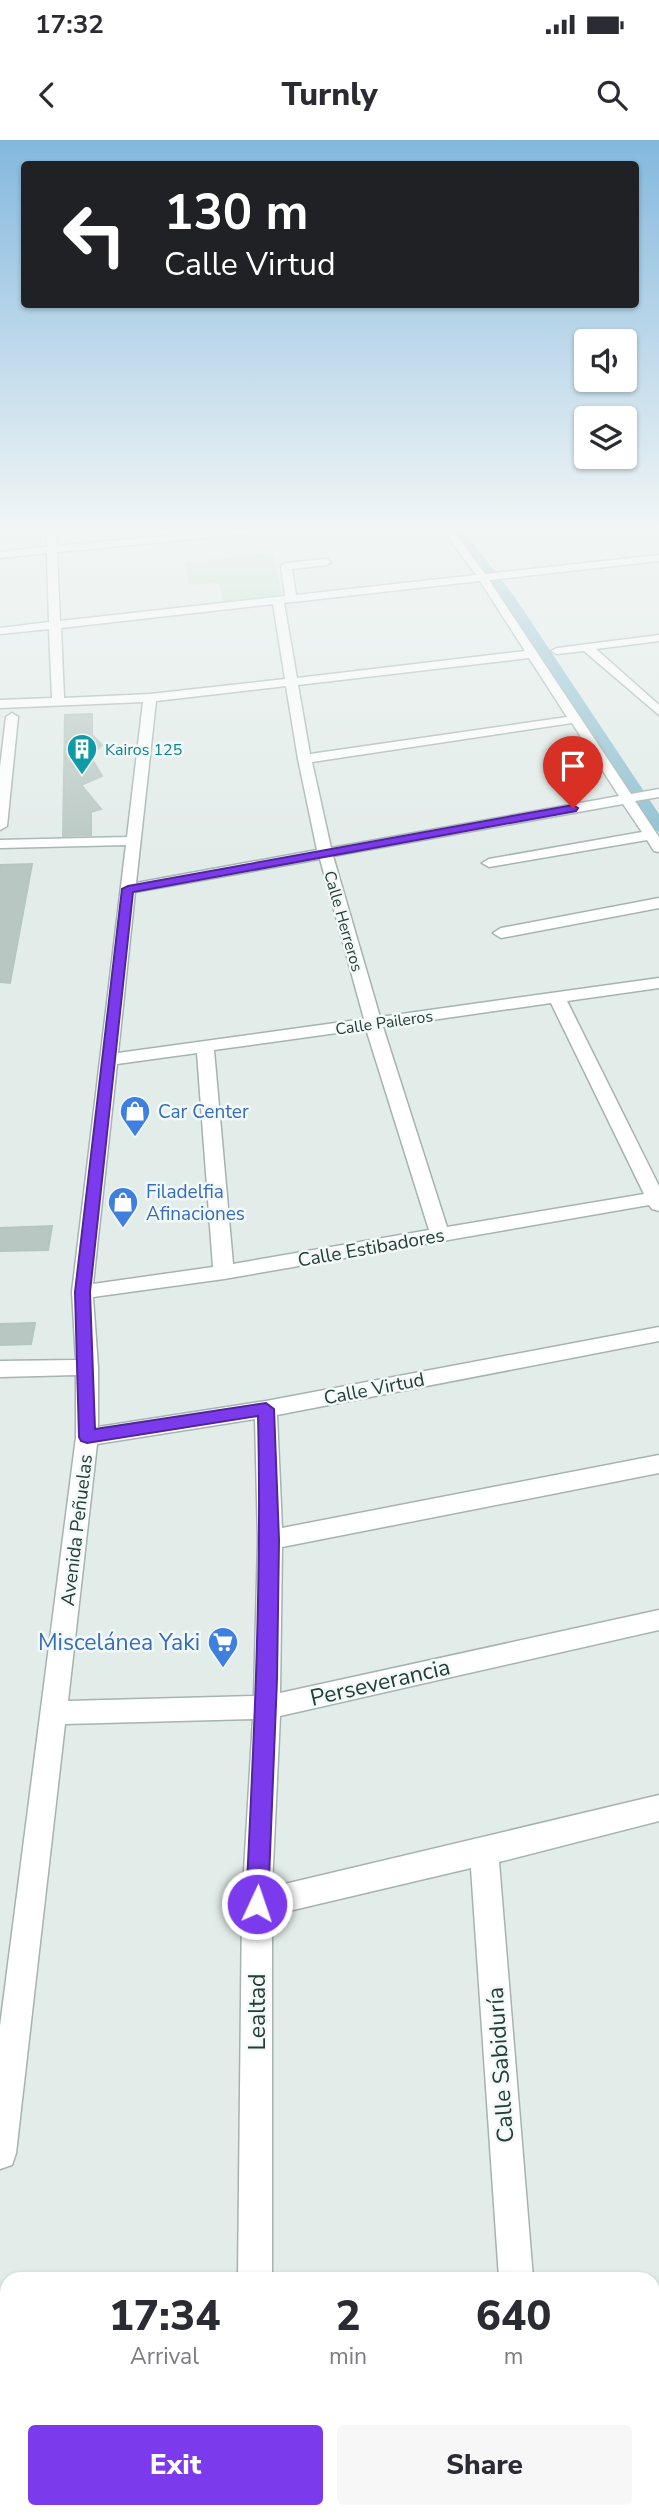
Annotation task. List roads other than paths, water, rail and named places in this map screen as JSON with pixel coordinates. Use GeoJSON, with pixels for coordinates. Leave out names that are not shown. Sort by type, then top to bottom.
{"type":"FeatureCollection","features":[{"type":"Feature","properties":{"kind":"street"},"geometry":{"type":"LineString","coordinates":[[56,641],[58,702]]}},
{"type":"Feature","properties":{"kind":"street","name":"Calle Herreros"},"geometry":{"type":"LineString","coordinates":[[288,641],[304,758],[325,852],[373,1023],[440,1235]]}},
{"type":"Feature","properties":{"kind":"street"},"geometry":{"type":"LineString","coordinates":[[526,641],[576,719],[632,798],[659,848]]}},
{"type":"Feature","properties":{"kind":"street"},"geometry":{"type":"LineString","coordinates":[[557,651],[635,641]]}},
{"type":"Feature","properties":{"kind":"street"},"geometry":{"type":"LineString","coordinates":[[586,647],[659,711]]}},
{"type":"Feature","properties":{"kind":"street"},"geometry":{"type":"LineString","coordinates":[[0,704],[150,698],[533,654]]}},
{"type":"Feature","properties":{"kind":"street","name":"Avenida Peñuelas"},"geometry":{"type":"LineString","coordinates":[[0,2153],[87,1437],[87,1367],[82,1292],[150,698]]}},
{"type":"Feature","properties":{"kind":"street"},"geometry":{"type":"LineString","coordinates":[[0,826],[12,718]]}},
{"type":"Feature","properties":{"kind":"street"},"geometry":{"type":"LineString","coordinates":[[304,758],[576,719]]}},
{"type":"Feature","properties":{"kind":"street"},"geometry":{"type":"LineString","coordinates":[[128,889],[658,793]]}},
{"type":"Feature","properties":{"kind":"street"},"geometry":{"type":"LineString","coordinates":[[489,863],[650,835]]}},
{"type":"Feature","properties":{"kind":"street"},"geometry":{"type":"LineString","coordinates":[[0,845],[133,841]]}},
{"type":"Feature","properties":{"kind":"street"},"geometry":{"type":"LineString","coordinates":[[501,933],[659,903]]}},
{"type":"Feature","properties":{"kind":"street","name":"Calle Paileros"},"geometry":{"type":"LineString","coordinates":[[108,1060],[659,983]]}},
{"type":"Feature","properties":{"kind":"street"},"geometry":{"type":"LineString","coordinates":[[557,998],[657,1200]]}},
{"type":"Feature","properties":{"kind":"street"},"geometry":{"type":"LineString","coordinates":[[205,1046],[224,1272]]}},
{"type":"Feature","properties":{"kind":"street","name":"Calle Estibadores"},"geometry":{"type":"LineString","coordinates":[[82,1292],[224,1272],[657,1200]]}},
{"type":"Feature","properties":{"kind":"street","name":"Calle Virtud"},"geometry":{"type":"LineString","coordinates":[[87,1437],[266,1409],[659,1334]]}},
{"type":"Feature","properties":{"kind":"street"},"geometry":{"type":"LineString","coordinates":[[0,1369],[87,1367]]}},
{"type":"Feature","properties":{"kind":"street","name":"Lealtad"},"geometry":{"type":"LineString","coordinates":[[256,2272],[257,1904],[267,1707],[270,1540],[266,1409]]}},
{"type":"Feature","properties":{"kind":"street"},"geometry":{"type":"LineString","coordinates":[[270,1540],[659,1464]]}},
{"type":"Feature","properties":{"kind":"street","name":"Perseverancia"},"geometry":{"type":"LineString","coordinates":[[55,1713],[267,1707],[659,1620]]}},
{"type":"Feature","properties":{"kind":"street"},"geometry":{"type":"LineString","coordinates":[[257,1904],[484,1852],[659,1808]]}},
{"type":"Feature","properties":{"kind":"street","name":"Calle Sabiduría"},"geometry":{"type":"LineString","coordinates":[[484,1852],[516,2272]]}},
{"type":"Feature","properties":{"kind":"waterway"},"geometry":{"type":"LineString","coordinates":[[537,641],[659,827]]}},
{"type":"Feature","properties":{"kind":"place","name":"Kairos 125"},"geometry":{"type":"Point","coordinates":[82,776]}},
{"type":"Feature","properties":{"kind":"place","name":"Car Center"},"geometry":{"type":"Point","coordinates":[135,1138]}},
{"type":"Feature","properties":{"kind":"place","name":"Filadelfia Afinaciones"},"geometry":{"type":"Point","coordinates":[123,1229]}},
{"type":"Feature","properties":{"kind":"place","name":"Miscelánea Yaki"},"geometry":{"type":"Point","coordinates":[223,1669]}}]}
